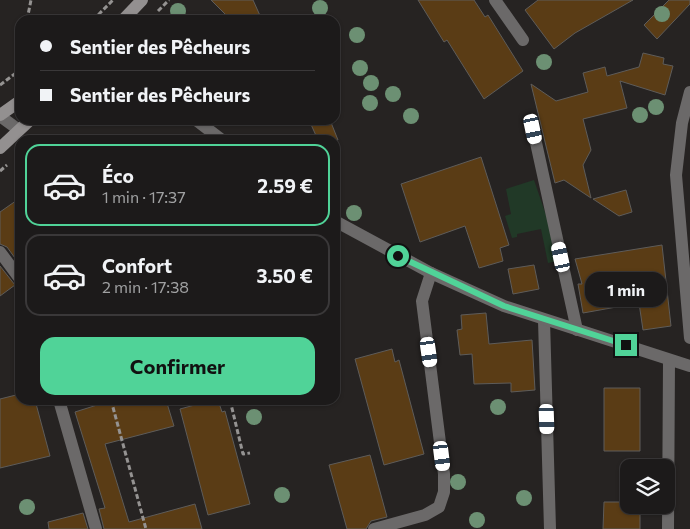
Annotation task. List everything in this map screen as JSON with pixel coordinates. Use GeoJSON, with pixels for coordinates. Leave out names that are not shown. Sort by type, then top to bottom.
{"type":"FeatureCollection","features":[{"type":"Feature","properties":{"kind":"main road"},"geometry":{"type":"LineString","coordinates":[[127,15],[142,0]]}},
{"type":"Feature","properties":{"kind":"main road"},"geometry":{"type":"LineString","coordinates":[[0,115],[15,104]]}},
{"type":"Feature","properties":{"kind":"main road"},"geometry":{"type":"LineString","coordinates":[[0,148],[24,125]]}},
{"type":"Feature","properties":{"kind":"street"},"geometry":{"type":"LineString","coordinates":[[495,0],[522,40]]}},
{"type":"Feature","properties":{"kind":"street"},"geometry":{"type":"LineString","coordinates":[[690,92],[682,123],[676,175],[690,338]]}},
{"type":"Feature","properties":{"kind":"street"},"geometry":{"type":"LineString","coordinates":[[0,115],[19,130]]}},
{"type":"Feature","properties":{"kind":"street"},"geometry":{"type":"LineString","coordinates":[[202,125],[216,135]]}},
{"type":"Feature","properties":{"kind":"street"},"geometry":{"type":"LineString","coordinates":[[533,129],[577,330]]}},
{"type":"Feature","properties":{"kind":"street"},"geometry":{"type":"LineString","coordinates":[[340,224],[431,273],[504,306],[669,361],[690,366]]}},
{"type":"Feature","properties":{"kind":"street"},"geometry":{"type":"LineString","coordinates":[[0,252],[15,272]]}},
{"type":"Feature","properties":{"kind":"street"},"geometry":{"type":"LineString","coordinates":[[374,529],[432,512],[442,502],[444,474],[422,301],[431,273]]}},
{"type":"Feature","properties":{"kind":"street"},"geometry":{"type":"LineString","coordinates":[[544,320],[550,529]]}},
{"type":"Feature","properties":{"kind":"street"},"geometry":{"type":"LineString","coordinates":[[668,529],[669,361]]}},
{"type":"Feature","properties":{"kind":"street"},"geometry":{"type":"LineString","coordinates":[[60,405],[96,529]]}},
{"type":"Feature","properties":{"kind":"path"},"geometry":{"type":"LineString","coordinates":[[29,15],[31,0]]}},
{"type":"Feature","properties":{"kind":"path"},"geometry":{"type":"LineString","coordinates":[[98,15],[113,0]]}},
{"type":"Feature","properties":{"kind":"path"},"geometry":{"type":"LineString","coordinates":[[0,85],[15,74]]}},
{"type":"Feature","properties":{"kind":"path"},"geometry":{"type":"LineString","coordinates":[[112,405],[146,529]]}},
{"type":"Feature","properties":{"kind":"path"},"geometry":{"type":"LineString","coordinates":[[231,405],[243,454],[250,452]]}},
{"type":"Feature","properties":{"kind":"green space"},"geometry":{"type":"Polygon","coordinates":[[[534,180],[550,227],[557,261],[548,263],[541,229],[517,234],[517,237],[512,238],[505,216],[511,214],[506,189],[534,180]]]}},
{"type":"Feature","properties":{"kind":"building"},"geometry":{"type":"Polygon","coordinates":[[[211,0],[253,0],[260,15],[226,15],[211,0]]]}},
{"type":"Feature","properties":{"kind":"building"},"geometry":{"type":"Polygon","coordinates":[[[418,0],[474,0],[485,17],[488,15],[523,71],[484,99],[447,40],[444,42],[418,0]]]}},
{"type":"Feature","properties":{"kind":"building"},"geometry":{"type":"Polygon","coordinates":[[[538,0],[633,0],[575,33],[554,49],[525,10],[538,0]]]}},
{"type":"Feature","properties":{"kind":"building"},"geometry":{"type":"Polygon","coordinates":[[[669,0],[690,0],[690,4],[657,39],[644,25],[669,0]]]}},
{"type":"Feature","properties":{"kind":"building"},"geometry":{"type":"Polygon","coordinates":[[[643,53],[664,58],[663,64],[673,66],[665,95],[620,81],[627,108],[583,119],[591,150],[583,165],[591,198],[564,180],[555,183],[531,84],[556,101],[588,92],[583,73],[605,67],[607,76],[639,67],[643,53]]]}},
{"type":"Feature","properties":{"kind":"building"},"geometry":{"type":"Polygon","coordinates":[[[311,125],[332,125],[336,135],[316,135],[311,125]]]}},
{"type":"Feature","properties":{"kind":"building"},"geometry":{"type":"Polygon","coordinates":[[[481,157],[509,245],[500,248],[503,261],[479,268],[465,226],[420,242],[401,184],[481,157]]]}},
{"type":"Feature","properties":{"kind":"building"},"geometry":{"type":"Polygon","coordinates":[[[626,190],[632,212],[619,216],[593,199],[626,190]]]}},
{"type":"Feature","properties":{"kind":"building"},"geometry":{"type":"Polygon","coordinates":[[[15,202],[15,258],[7,247],[0,244],[0,212],[15,202]]]}},
{"type":"Feature","properties":{"kind":"building"},"geometry":{"type":"Polygon","coordinates":[[[662,245],[671,326],[643,330],[639,303],[583,313],[578,284],[582,284],[575,259],[662,245]]]}},
{"type":"Feature","properties":{"kind":"building"},"geometry":{"type":"Polygon","coordinates":[[[534,265],[539,289],[513,294],[508,269],[534,265]]]}},
{"type":"Feature","properties":{"kind":"building"},"geometry":{"type":"Polygon","coordinates":[[[0,266],[15,285],[0,296],[0,266]]]}},
{"type":"Feature","properties":{"kind":"building"},"geometry":{"type":"Polygon","coordinates":[[[486,313],[489,344],[532,340],[535,390],[511,392],[511,383],[474,384],[472,354],[460,355],[457,330],[462,329],[461,315],[486,313]]]}},
{"type":"Feature","properties":{"kind":"building"},"geometry":{"type":"Polygon","coordinates":[[[392,349],[395,362],[399,360],[424,454],[384,465],[355,359],[392,349]]]}},
{"type":"Feature","properties":{"kind":"building"},"geometry":{"type":"Polygon","coordinates":[[[604,388],[640,388],[640,451],[604,451],[604,388]]]}},
{"type":"Feature","properties":{"kind":"building"},"geometry":{"type":"Polygon","coordinates":[[[15,395],[15,405],[36,405],[50,456],[0,468],[0,399],[15,395]]]}},
{"type":"Feature","properties":{"kind":"building"},"geometry":{"type":"Polygon","coordinates":[[[97,405],[168,405],[174,426],[105,444],[129,522],[195,504],[202,529],[104,529],[99,509],[105,508],[75,412],[97,405]]]}},
{"type":"Feature","properties":{"kind":"building"},"geometry":{"type":"Polygon","coordinates":[[[195,405],[220,405],[222,412],[225,411],[250,504],[208,515],[180,409],[195,405]]]}},
{"type":"Feature","properties":{"kind":"building"},"geometry":{"type":"Polygon","coordinates":[[[370,455],[387,517],[371,521],[366,529],[347,529],[329,465],[370,455]]]}},
{"type":"Feature","properties":{"kind":"building"},"geometry":{"type":"Polygon","coordinates":[[[604,502],[620,502],[620,514],[640,514],[640,529],[603,529],[604,502]]]}},
{"type":"Feature","properties":{"kind":"building"},"geometry":{"type":"Polygon","coordinates":[[[83,513],[88,529],[49,529],[48,522],[83,513]]]}},
{"type":"Feature","properties":{"kind":"route"},"geometry":{"type":"LineString","coordinates":[[398,256],[448,282],[504,306],[626,345]]}}]}
